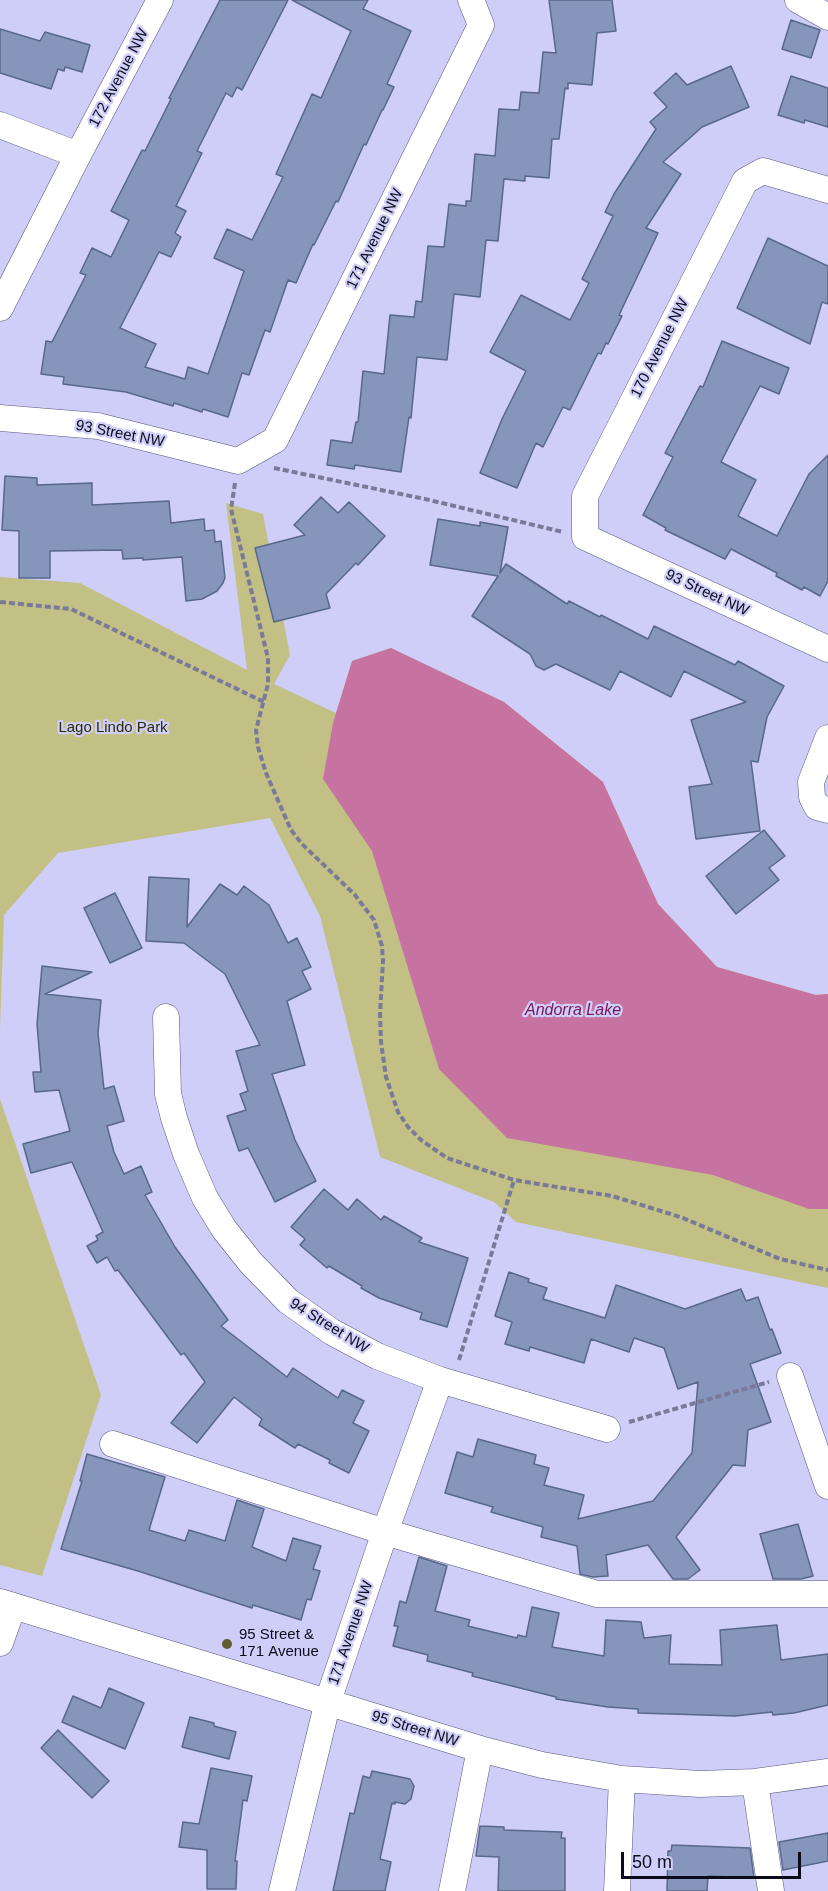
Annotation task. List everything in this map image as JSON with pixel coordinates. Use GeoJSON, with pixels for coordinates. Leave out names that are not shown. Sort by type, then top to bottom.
{"type":"FeatureCollection","features":[{"type":"Feature","properties":{"kind":"street","name":"172 Avenue NW"},"geometry":{"type":"LineString","coordinates":[[0,308],[160,0]]}},
{"type":"Feature","properties":{"kind":"street","name":"171 Avenue NW"},"geometry":{"type":"LineString","coordinates":[[238,461],[275,440],[481,25],[471,0]]}},
{"type":"Feature","properties":{"kind":"street"},"geometry":{"type":"LineString","coordinates":[[798,0],[828,17]]}},
{"type":"Feature","properties":{"kind":"street"},"geometry":{"type":"LineString","coordinates":[[0,125],[78,155]]}},
{"type":"Feature","properties":{"kind":"street","name":"170 Avenue NW"},"geometry":{"type":"LineString","coordinates":[[585,537],[585,496],[745,181],[763,171],[828,190]]}},
{"type":"Feature","properties":{"kind":"street","name":"93 Street NW"},"geometry":{"type":"LineString","coordinates":[[0,418],[98,426],[238,461]]}},
{"type":"Feature","properties":{"kind":"street","name":"93 Street NW"},"geometry":{"type":"LineString","coordinates":[[585,537],[828,649]]}},
{"type":"Feature","properties":{"kind":"street"},"geometry":{"type":"LineString","coordinates":[[828,738],[811,782],[812,797],[817,807],[828,810]]}},
{"type":"Feature","properties":{"kind":"street","name":"94 Street NW"},"geometry":{"type":"LineString","coordinates":[[166,1017],[168,1094],[186,1154],[205,1198],[224,1229],[251,1263],[288,1301],[332,1332],[376,1356],[440,1380],[607,1429]]}},
{"type":"Feature","properties":{"kind":"street"},"geometry":{"type":"LineString","coordinates":[[790,1376],[828,1486]]}},
{"type":"Feature","properties":{"kind":"street","name":"171 Avenue NW"},"geometry":{"type":"LineString","coordinates":[[282,1891],[328,1701],[385,1532],[440,1380]]}},
{"type":"Feature","properties":{"kind":"street"},"geometry":{"type":"LineString","coordinates":[[113,1444],[385,1532],[597,1594],[828,1594]]}},
{"type":"Feature","properties":{"kind":"street","name":"95 Street NW"},"geometry":{"type":"LineString","coordinates":[[0,1644],[6,1604],[480,1749],[542,1765],[622,1779],[700,1784],[755,1782],[828,1772]]}},
{"type":"Feature","properties":{"kind":"street"},"geometry":{"type":"LineString","coordinates":[[452,1891],[480,1749]]}},
{"type":"Feature","properties":{"kind":"street"},"geometry":{"type":"LineString","coordinates":[[617,1891],[622,1779]]}},
{"type":"Feature","properties":{"kind":"street"},"geometry":{"type":"LineString","coordinates":[[755,1782],[771,1891]]}},
{"type":"Feature","properties":{"kind":"path"},"geometry":{"type":"LineString","coordinates":[[585,537],[425,499],[238,461],[231,509],[268,658],[268,684],[256,730],[258,747],[266,773],[291,830],[302,844],[366,907],[374,920],[379,932],[383,961],[380,1014],[386,1077],[398,1112],[421,1140],[447,1158],[514,1180],[623,1199],[683,1218],[780,1259],[828,1270]]}},
{"type":"Feature","properties":{"kind":"path"},"geometry":{"type":"LineString","coordinates":[[0,602],[71,609],[264,702]]}},
{"type":"Feature","properties":{"kind":"path"},"geometry":{"type":"LineString","coordinates":[[440,1380],[458,1363],[514,1180]]}},
{"type":"Feature","properties":{"kind":"path"},"geometry":{"type":"LineString","coordinates":[[607,1429],[790,1376]]}},
{"type":"Feature","properties":{"kind":"green space","name":"Lago Lindo Park"},"geometry":{"type":"Polygon","coordinates":[[[226,503],[263,514],[290,655],[274,684],[336,713],[352,661],[391,648],[504,702],[603,782],[658,904],[717,967],[816,995],[828,994],[828,1288],[516,1222],[494,1202],[380,1157],[320,916],[270,818],[58,853],[4,915],[0,1030],[0,577],[80,583],[247,670],[226,503]]]}},
{"type":"Feature","properties":{"kind":"green space"},"geometry":{"type":"Polygon","coordinates":[[[0,1099],[101,1395],[42,1576],[0,1565],[0,1099]]]}},
{"type":"Feature","properties":{"kind":"water","name":"Andorra Lake"},"geometry":{"type":"Polygon","coordinates":[[[391,648],[504,702],[603,782],[658,904],[717,967],[816,995],[828,994],[828,1209],[809,1209],[713,1175],[507,1138],[439,1069],[372,851],[323,779],[333,723],[352,661],[391,648]]]}},
{"type":"Feature","properties":{"kind":"building"},"geometry":{"type":"Polygon","coordinates":[[[220,0],[288,0],[242,90],[237,87],[232,97],[226,93],[197,151],[202,153],[176,206],[186,211],[175,233],[181,237],[171,257],[159,252],[120,328],[156,344],[145,367],[185,379],[188,367],[208,374],[244,271],[214,258],[227,229],[252,240],[283,177],[276,174],[312,94],[321,98],[351,31],[292,0],[368,0],[363,9],[411,31],[387,84],[394,87],[366,145],[364,144],[338,202],[336,201],[313,244],[296,283],[288,280],[270,332],[265,330],[249,375],[242,373],[228,417],[174,403],[173,406],[126,392],[63,384],[64,377],[41,374],[46,341],[52,342],[86,275],[80,273],[92,248],[111,257],[129,220],[111,211],[142,150],[145,151],[171,99],[169,98],[220,0]]]}},
{"type":"Feature","properties":{"kind":"building"},"geometry":{"type":"Polygon","coordinates":[[[549,0],[612,0],[616,31],[597,33],[592,85],[568,83],[568,89],[565,88],[559,139],[552,139],[549,178],[525,176],[525,181],[504,179],[498,241],[486,240],[480,297],[454,294],[447,360],[417,357],[411,418],[409,417],[401,472],[355,465],[354,469],[327,465],[331,440],[352,443],[356,422],[358,422],[363,371],[384,374],[390,315],[414,317],[416,301],[422,302],[428,246],[444,247],[449,204],[466,206],[466,201],[471,201],[475,154],[495,156],[499,109],[519,110],[521,92],[539,93],[543,52],[556,53],[549,0]]]}},
{"type":"Feature","properties":{"kind":"building"},"geometry":{"type":"Polygon","coordinates":[[[791,20],[820,30],[811,58],[782,49],[791,20]]]}},
{"type":"Feature","properties":{"kind":"building"},"geometry":{"type":"Polygon","coordinates":[[[0,29],[40,41],[45,32],[90,45],[82,72],[65,67],[64,71],[58,69],[51,89],[0,73],[0,29]]]}},
{"type":"Feature","properties":{"kind":"building"},"geometry":{"type":"Polygon","coordinates":[[[731,66],[749,107],[702,127],[663,162],[681,174],[646,228],[658,233],[619,315],[622,316],[608,344],[606,343],[601,354],[598,353],[570,410],[563,407],[543,447],[536,443],[517,488],[480,473],[502,419],[526,371],[490,352],[521,295],[570,320],[589,283],[582,279],[613,216],[605,212],[656,129],[650,122],[667,107],[654,93],[676,73],[687,85],[731,66]]]}},
{"type":"Feature","properties":{"kind":"building"},"geometry":{"type":"Polygon","coordinates":[[[791,76],[828,88],[828,127],[778,115],[791,76]]]}},
{"type":"Feature","properties":{"kind":"building"},"geometry":{"type":"Polygon","coordinates":[[[768,238],[828,266],[828,304],[822,302],[810,344],[737,308],[768,238]]]}},
{"type":"Feature","properties":{"kind":"building"},"geometry":{"type":"Polygon","coordinates":[[[722,341],[789,368],[779,394],[760,386],[721,462],[756,480],[738,516],[777,536],[809,474],[828,455],[828,581],[820,596],[804,587],[802,590],[776,576],[777,573],[731,549],[725,559],[665,530],[666,528],[643,515],[673,457],[665,453],[700,386],[703,387],[722,341]]]}},
{"type":"Feature","properties":{"kind":"building"},"geometry":{"type":"Polygon","coordinates":[[[5,476],[37,478],[37,485],[92,483],[92,505],[169,501],[171,523],[204,519],[205,531],[214,530],[215,542],[221,541],[225,578],[223,583],[217,591],[202,599],[186,601],[182,557],[123,559],[122,550],[50,551],[50,578],[19,578],[19,531],[2,530],[5,476]]]}},
{"type":"Feature","properties":{"kind":"building"},"geometry":{"type":"Polygon","coordinates":[[[321,497],[338,513],[349,502],[385,536],[326,594],[330,608],[274,622],[255,548],[305,535],[294,525],[321,497]]]}},
{"type":"Feature","properties":{"kind":"building"},"geometry":{"type":"Polygon","coordinates":[[[438,519],[480,526],[480,522],[508,527],[500,573],[506,564],[567,604],[569,601],[648,639],[654,626],[735,665],[738,661],[784,686],[767,717],[758,762],[751,761],[760,831],[696,839],[689,787],[712,784],[691,720],[746,702],[684,671],[671,697],[620,671],[610,690],[556,664],[544,670],[536,666],[530,654],[472,616],[498,576],[430,565],[438,519]]]}},
{"type":"Feature","properties":{"kind":"building"},"geometry":{"type":"Polygon","coordinates":[[[764,830],[785,856],[769,868],[779,880],[736,914],[706,876],[764,830]]]}},
{"type":"Feature","properties":{"kind":"building"},"geometry":{"type":"Polygon","coordinates":[[[149,877],[189,879],[187,927],[220,884],[237,895],[244,886],[269,905],[288,943],[297,938],[311,967],[302,971],[311,989],[287,1001],[305,1065],[272,1074],[295,1140],[316,1181],[275,1202],[248,1148],[239,1151],[227,1116],[246,1110],[240,1094],[248,1091],[236,1051],[260,1045],[225,974],[184,943],[146,941],[149,877]]]}},
{"type":"Feature","properties":{"kind":"building"},"geometry":{"type":"Polygon","coordinates":[[[115,893],[142,948],[110,963],[84,908],[115,893]]]}},
{"type":"Feature","properties":{"kind":"building"},"geometry":{"type":"Polygon","coordinates":[[[42,966],[92,972],[45,994],[101,1000],[98,1033],[104,1089],[114,1086],[124,1121],[107,1126],[114,1152],[124,1174],[141,1166],[152,1192],[145,1195],[175,1247],[228,1320],[221,1326],[287,1377],[293,1368],[338,1398],[342,1390],[364,1401],[353,1423],[369,1431],[349,1473],[329,1463],[330,1460],[298,1444],[295,1448],[259,1425],[262,1419],[234,1397],[197,1443],[171,1423],[205,1382],[184,1353],[181,1355],[118,1270],[115,1271],[107,1257],[97,1263],[87,1246],[98,1240],[96,1236],[103,1232],[72,1162],[31,1173],[23,1144],[70,1131],[59,1090],[35,1092],[33,1072],[41,1072],[37,1024],[42,966]]]}},
{"type":"Feature","properties":{"kind":"building"},"geometry":{"type":"Polygon","coordinates":[[[324,1189],[348,1210],[357,1199],[381,1220],[384,1216],[422,1238],[419,1242],[468,1258],[447,1327],[420,1319],[422,1313],[379,1298],[361,1288],[362,1286],[329,1266],[327,1268],[300,1245],[305,1239],[291,1227],[324,1189]]]}},
{"type":"Feature","properties":{"kind":"building"},"geometry":{"type":"Polygon","coordinates":[[[509,1272],[529,1279],[528,1282],[547,1288],[543,1299],[605,1318],[616,1285],[685,1309],[741,1289],[746,1301],[758,1297],[781,1353],[750,1364],[771,1422],[748,1430],[745,1466],[733,1465],[676,1537],[700,1570],[688,1579],[673,1579],[648,1545],[606,1555],[608,1576],[593,1577],[580,1574],[577,1546],[541,1537],[543,1527],[491,1512],[493,1507],[445,1493],[457,1452],[473,1457],[478,1439],[536,1455],[534,1464],[549,1468],[544,1485],[584,1495],[578,1519],[653,1501],[692,1453],[698,1382],[678,1389],[664,1348],[634,1338],[629,1352],[591,1339],[584,1363],[530,1347],[529,1351],[505,1344],[512,1322],[495,1316],[509,1272]]]}},
{"type":"Feature","properties":{"kind":"building"},"geometry":{"type":"Polygon","coordinates":[[[87,1454],[165,1477],[149,1530],[185,1541],[189,1530],[225,1541],[237,1500],[264,1509],[252,1547],[286,1561],[293,1538],[321,1546],[313,1569],[320,1571],[311,1600],[307,1599],[301,1620],[253,1605],[252,1608],[61,1549],[82,1481],[80,1481],[87,1454]]]}},
{"type":"Feature","properties":{"kind":"building"},"geometry":{"type":"Polygon","coordinates":[[[798,1524],[813,1576],[801,1579],[773,1579],[760,1534],[798,1524]]]}},
{"type":"Feature","properties":{"kind":"building"},"geometry":{"type":"Polygon","coordinates":[[[419,1557],[447,1566],[435,1611],[470,1620],[468,1626],[517,1638],[518,1635],[526,1637],[532,1607],[559,1613],[552,1647],[604,1656],[606,1620],[641,1622],[644,1638],[671,1635],[669,1664],[722,1665],[720,1630],[777,1625],[781,1660],[828,1654],[828,1705],[773,1715],[772,1712],[735,1716],[638,1713],[638,1709],[556,1699],[556,1697],[472,1676],[473,1673],[427,1661],[428,1655],[393,1646],[398,1626],[394,1626],[400,1601],[406,1603],[419,1557]]]}},
{"type":"Feature","properties":{"kind":"building"},"geometry":{"type":"Polygon","coordinates":[[[109,1688],[144,1703],[125,1749],[62,1722],[73,1696],[101,1708],[109,1688]]]}},
{"type":"Feature","properties":{"kind":"building"},"geometry":{"type":"Polygon","coordinates":[[[190,1717],[236,1732],[229,1759],[182,1747],[190,1717]]]}},
{"type":"Feature","properties":{"kind":"building"},"geometry":{"type":"Polygon","coordinates":[[[58,1730],[109,1781],[92,1798],[41,1748],[58,1730]]]}},
{"type":"Feature","properties":{"kind":"building"},"geometry":{"type":"Polygon","coordinates":[[[211,1768],[252,1776],[247,1801],[243,1800],[235,1861],[237,1861],[236,1889],[207,1889],[207,1850],[179,1847],[183,1822],[199,1824],[211,1768]]]}},
{"type":"Feature","properties":{"kind":"building"},"geometry":{"type":"Polygon","coordinates":[[[372,1771],[410,1779],[414,1786],[411,1799],[405,1804],[392,1803],[380,1859],[391,1862],[385,1891],[333,1891],[350,1813],[354,1814],[363,1776],[370,1778],[372,1771]]]}},
{"type":"Feature","properties":{"kind":"building"},"geometry":{"type":"Polygon","coordinates":[[[480,1826],[504,1827],[504,1830],[562,1832],[561,1838],[565,1838],[565,1891],[498,1891],[499,1857],[476,1856],[480,1826]]]}},
{"type":"Feature","properties":{"kind":"building"},"geometry":{"type":"Polygon","coordinates":[[[828,1833],[828,1861],[783,1870],[779,1842],[828,1833]]]}},
{"type":"Feature","properties":{"kind":"building"},"geometry":{"type":"Polygon","coordinates":[[[672,1845],[750,1848],[754,1878],[708,1876],[707,1891],[667,1891],[668,1851],[671,1851],[672,1845]]]}},
{"type":"Feature","properties":{"kind":"place","name":"95 Street & 171 Avenue"},"geometry":{"type":"Point","coordinates":[227,1644]}}]}
